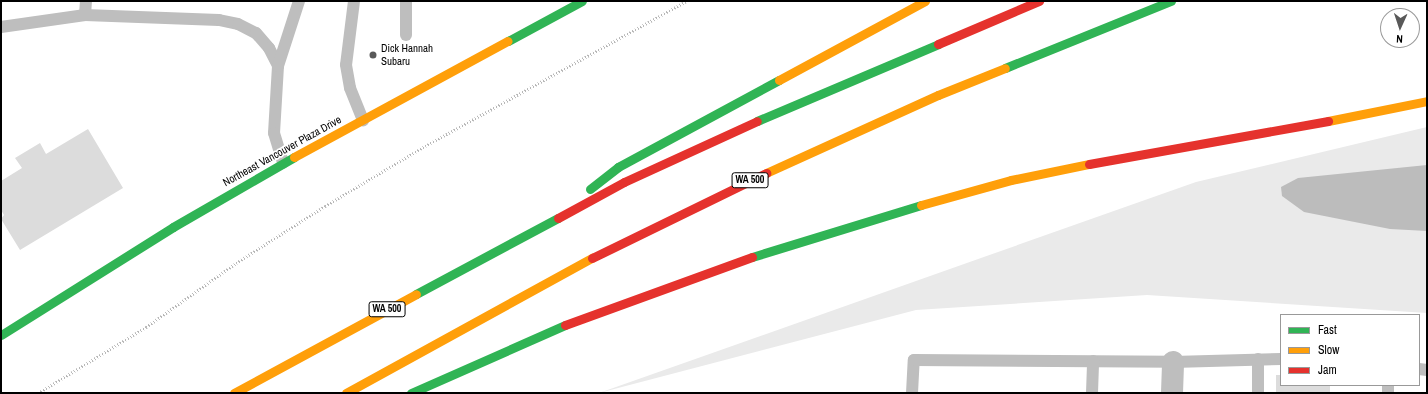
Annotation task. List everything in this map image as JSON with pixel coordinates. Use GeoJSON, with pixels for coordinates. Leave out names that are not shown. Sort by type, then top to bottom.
{"type":"FeatureCollection","features":[{"type":"Feature","properties":{"kind":"main road"},"geometry":{"type":"LineString","coordinates":[[541,226],[618,167],[925,1]]}},
{"type":"Feature","properties":{"kind":"main road","name":"WA 500"},"geometry":{"type":"LineString","coordinates":[[234,393],[541,226],[689,152],[1039,1]]}},
{"type":"Feature","properties":{"kind":"main road","name":"WA 500"},"geometry":{"type":"LineString","coordinates":[[346,393],[623,241],[752,179],[945,92],[1171,1]]}},
{"type":"Feature","properties":{"kind":"main road","name":"Northeast Vancouver Plaza Drive"},"geometry":{"type":"LineString","coordinates":[[1,335],[173,227],[283,163],[575,3]]}},
{"type":"Feature","properties":{"kind":"main road"},"geometry":{"type":"LineString","coordinates":[[411,393],[507,349],[599,311],[797,241],[897,211],[1011,180],[1137,154],[1281,131],[1427,101]]}},
{"type":"Feature","properties":{"kind":"street"},"geometry":{"type":"LineString","coordinates":[[1172,393],[1173,362]]}},
{"type":"Feature","properties":{"kind":"lane"},"geometry":{"type":"LineString","coordinates":[[85,15],[86,1]]}},
{"type":"Feature","properties":{"kind":"lane"},"geometry":{"type":"LineString","coordinates":[[283,163],[274,133],[278,66],[299,1]]}},
{"type":"Feature","properties":{"kind":"lane"},"geometry":{"type":"LineString","coordinates":[[354,1],[346,65],[350,88],[362,120]]}},
{"type":"Feature","properties":{"kind":"lane"},"geometry":{"type":"LineString","coordinates":[[406,1],[406,36]]}},
{"type":"Feature","properties":{"kind":"lane"},"geometry":{"type":"LineString","coordinates":[[1,27],[85,15],[219,20],[238,24],[256,34],[269,48],[278,66]]}},
{"type":"Feature","properties":{"kind":"lane"},"geometry":{"type":"LineString","coordinates":[[1258,359],[1258,393]]}},
{"type":"Feature","properties":{"kind":"lane"},"geometry":{"type":"LineString","coordinates":[[912,393],[914,360],[1173,362],[1280,359]]}},
{"type":"Feature","properties":{"kind":"lane"},"geometry":{"type":"LineString","coordinates":[[1092,393],[1093,361]]}},
{"type":"Feature","properties":{"kind":"path"},"geometry":{"type":"LineString","coordinates":[[38,393],[146,327],[236,263],[325,206],[425,146],[687,1]]}},
{"type":"Feature","properties":{"kind":"shaded area"},"geometry":{"type":"Polygon","coordinates":[[[1427,127],[1427,313],[1147,295],[916,310],[599,393],[1196,182],[1427,127]]]}},
{"type":"Feature","properties":{"kind":"shaded area"},"geometry":{"type":"Polygon","coordinates":[[[1427,165],[1427,231],[1390,229],[1304,212],[1282,196],[1281,187],[1298,178],[1427,165]]]}},
{"type":"Feature","properties":{"kind":"building"},"geometry":{"type":"Polygon","coordinates":[[[88,129],[123,188],[20,250],[1,219],[4,215],[1,210],[1,181],[22,168],[15,158],[40,143],[46,154],[88,129]]]}},
{"type":"Feature","properties":{"kind":"building"},"geometry":{"type":"Polygon","coordinates":[[[1276,375],[1280,375],[1280,386],[1330,386],[1330,393],[1276,393],[1276,375]]]}},
{"type":"Feature","properties":{"kind":"traffic: fast"},"geometry":{"type":"LineString","coordinates":[[508,41],[582,1]]}},
{"type":"Feature","properties":{"kind":"traffic: fast"},"geometry":{"type":"LineString","coordinates":[[1005,68],[1171,1]]}},
{"type":"Feature","properties":{"kind":"traffic: fast"},"geometry":{"type":"LineString","coordinates":[[757,121],[938,44]]}},
{"type":"Feature","properties":{"kind":"traffic: fast"},"geometry":{"type":"LineString","coordinates":[[590,189],[618,167],[779,80]]}},
{"type":"Feature","properties":{"kind":"traffic: fast"},"geometry":{"type":"LineString","coordinates":[[1,335],[173,227],[294,157]]}},
{"type":"Feature","properties":{"kind":"traffic: fast"},"geometry":{"type":"LineString","coordinates":[[752,257],[921,205]]}},
{"type":"Feature","properties":{"kind":"traffic: fast"},"geometry":{"type":"LineString","coordinates":[[416,294],[558,218]]}},
{"type":"Feature","properties":{"kind":"traffic: fast"},"geometry":{"type":"LineString","coordinates":[[411,393],[565,325]]}},
{"type":"Feature","properties":{"kind":"traffic: slow"},"geometry":{"type":"LineString","coordinates":[[779,80],[925,1]]}},
{"type":"Feature","properties":{"kind":"traffic: slow"},"geometry":{"type":"LineString","coordinates":[[294,157],[508,41]]}},
{"type":"Feature","properties":{"kind":"traffic: slow"},"geometry":{"type":"LineString","coordinates":[[766,173],[938,95],[1005,68]]}},
{"type":"Feature","properties":{"kind":"traffic: slow"},"geometry":{"type":"LineString","coordinates":[[1328,121],[1427,101]]}},
{"type":"Feature","properties":{"kind":"traffic: slow"},"geometry":{"type":"LineString","coordinates":[[921,205],[1011,180],[1089,164]]}},
{"type":"Feature","properties":{"kind":"traffic: slow"},"geometry":{"type":"LineString","coordinates":[[346,393],[592,258]]}},
{"type":"Feature","properties":{"kind":"traffic: slow"},"geometry":{"type":"LineString","coordinates":[[234,393],[416,294]]}},
{"type":"Feature","properties":{"kind":"traffic: jam"},"geometry":{"type":"LineString","coordinates":[[938,44],[1039,1]]}},
{"type":"Feature","properties":{"kind":"traffic: jam"},"geometry":{"type":"LineString","coordinates":[[558,218],[624,182],[757,121]]}},
{"type":"Feature","properties":{"kind":"traffic: jam"},"geometry":{"type":"LineString","coordinates":[[1089,164],[1328,121]]}},
{"type":"Feature","properties":{"kind":"traffic: jam"},"geometry":{"type":"LineString","coordinates":[[592,258],[766,173]]}},
{"type":"Feature","properties":{"kind":"traffic: jam"},"geometry":{"type":"LineString","coordinates":[[565,325],[752,257]]}},
{"type":"Feature","properties":{"kind":"place","name":"Dick Hannah Subaru"},"geometry":{"type":"Point","coordinates":[373,55]}}]}
